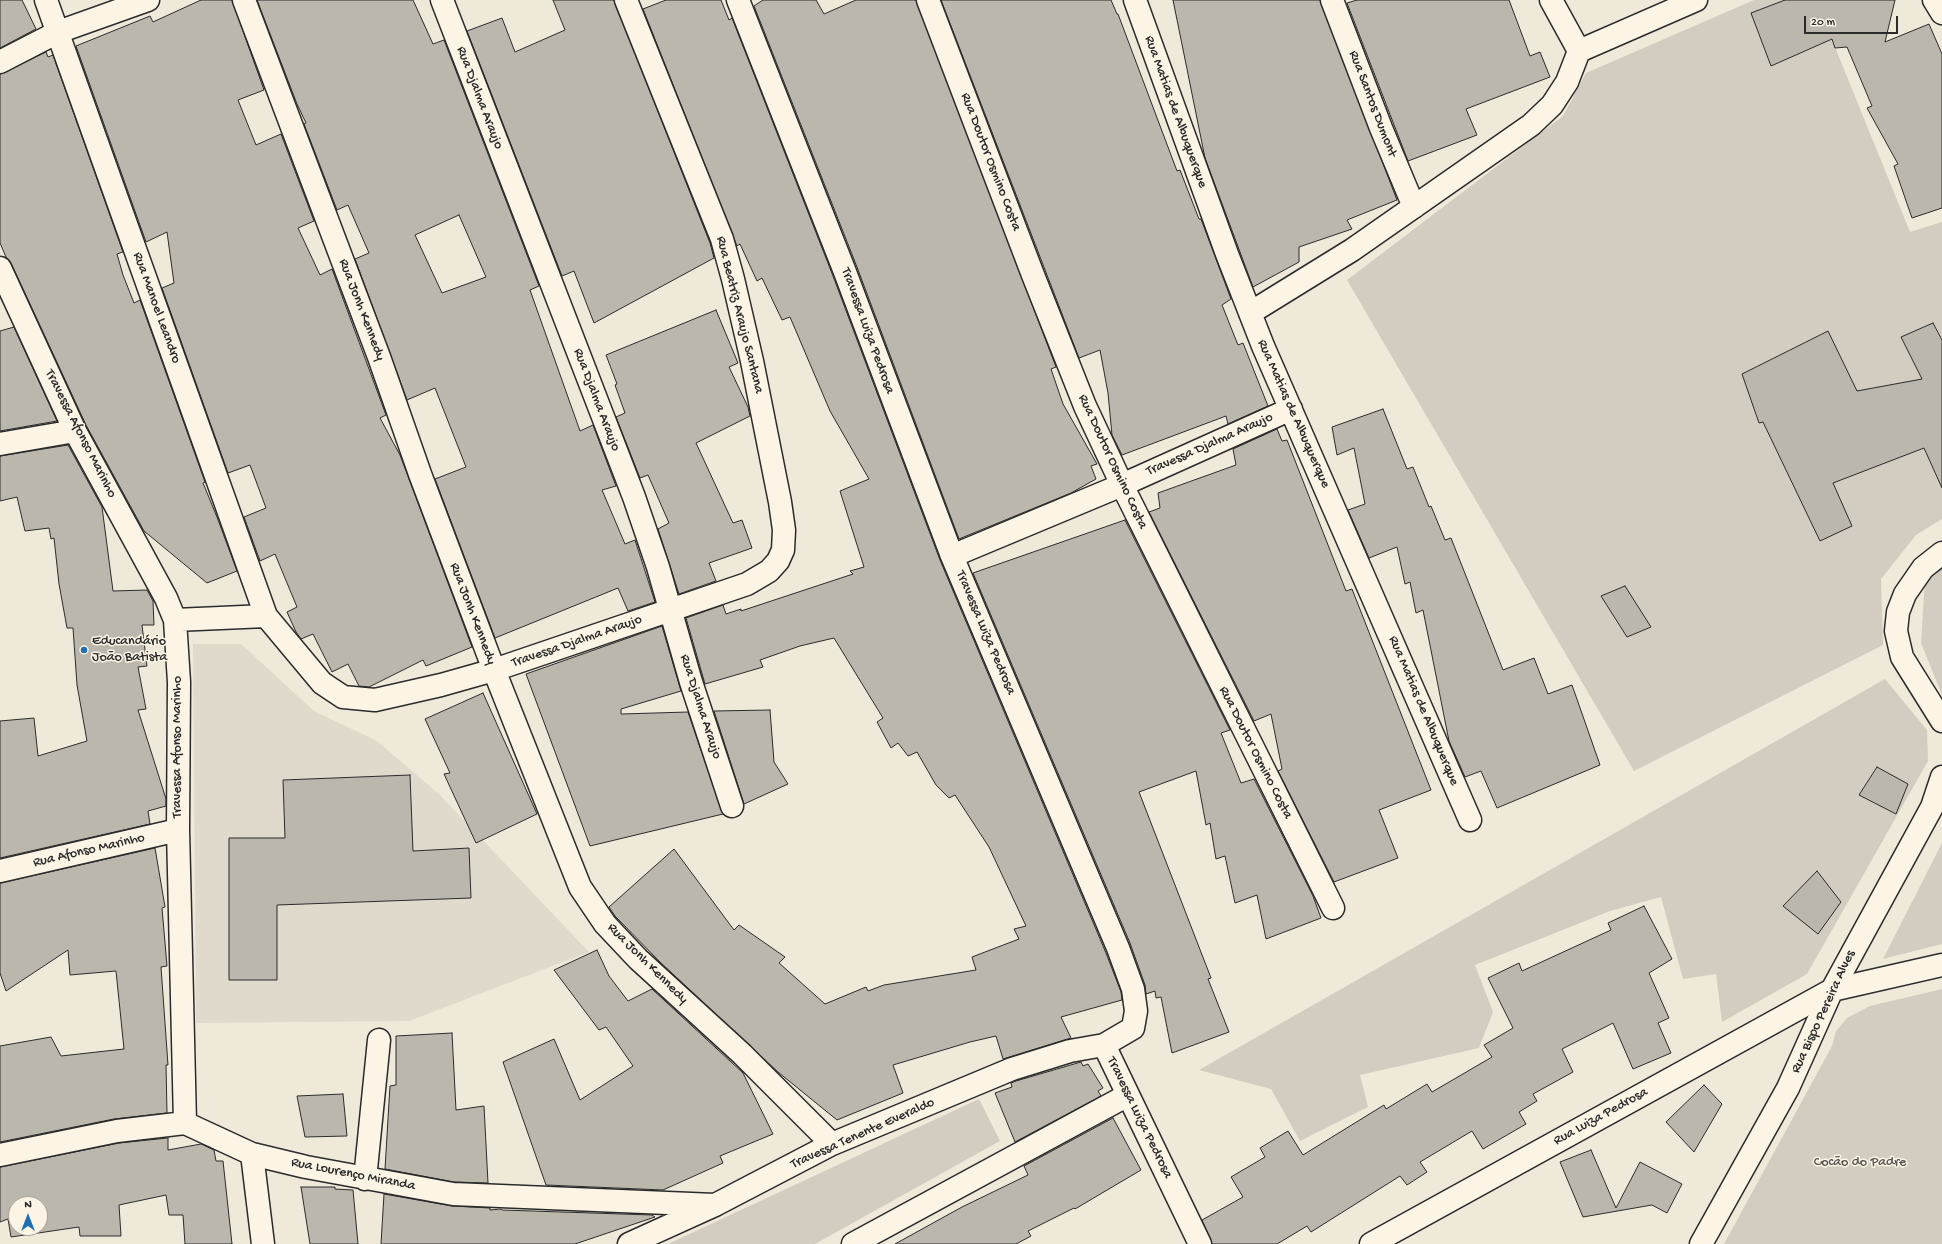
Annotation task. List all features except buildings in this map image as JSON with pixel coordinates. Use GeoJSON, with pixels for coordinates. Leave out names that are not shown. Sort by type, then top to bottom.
{"type":"FeatureCollection","features":[{"type":"Feature","properties":{"kind":"street","name":"Rua Manoel Leandro"},"geometry":{"type":"LineString","coordinates":[[46,0],[266,616]]}},
{"type":"Feature","properties":{"kind":"street"},"geometry":{"type":"LineString","coordinates":[[0,62],[58,32],[148,0]]}},
{"type":"Feature","properties":{"kind":"street","name":"Rua Jonh Kennedy"},"geometry":{"type":"LineString","coordinates":[[244,0],[379,357],[420,474],[494,670],[580,887],[605,924],[638,959],[742,1054],[832,1144]]}},
{"type":"Feature","properties":{"kind":"street","name":"Rua Djalma Araujo"},"geometry":{"type":"LineString","coordinates":[[442,0],[634,497],[658,567],[693,689],[732,806]]}},
{"type":"Feature","properties":{"kind":"street","name":"Rua Beatriz Araujo Santana"},"geometry":{"type":"LineString","coordinates":[[626,0],[722,239],[744,323],[766,427],[784,530],[783,550]]}},
{"type":"Feature","properties":{"kind":"street","name":"Travessa Luiza Pedrosa"},"geometry":{"type":"LineString","coordinates":[[738,0],[842,264],[952,556],[1118,948],[1133,989],[1136,1011],[1133,1028],[1104,1045],[1200,1244]]}},
{"type":"Feature","properties":{"kind":"street","name":"Rua Doutor Osmino Costa"},"geometry":{"type":"LineString","coordinates":[[928,0],[1042,297],[1086,406],[1122,485],[1332,908]]}},
{"type":"Feature","properties":{"kind":"street","name":"Rua Matias de Albuquerque"},"geometry":{"type":"LineString","coordinates":[[1135,0],[1226,254],[1250,313],[1470,820]]}},
{"type":"Feature","properties":{"kind":"street","name":"Rua Santos Dumont"},"geometry":{"type":"LineString","coordinates":[[1332,0],[1381,128],[1414,207]]}},
{"type":"Feature","properties":{"kind":"street"},"geometry":{"type":"LineString","coordinates":[[1551,0],[1579,51]]}},
{"type":"Feature","properties":{"kind":"street"},"geometry":{"type":"LineString","coordinates":[[1250,313],[1352,250],[1531,125],[1552,105],[1567,82],[1579,51],[1696,0]]}},
{"type":"Feature","properties":{"kind":"street"},"geometry":{"type":"LineString","coordinates":[[1934,0],[1942,13]]}},
{"type":"Feature","properties":{"kind":"street","name":"Travessa Afonso Marinho"},"geometry":{"type":"LineString","coordinates":[[0,268],[75,431],[166,598],[176,620],[179,682],[178,830],[185,1123]]}},
{"type":"Feature","properties":{"kind":"street","name":"Travessa Djalma Araujo"},"geometry":{"type":"LineString","coordinates":[[952,556],[1122,485],[1291,409]]}},
{"type":"Feature","properties":{"kind":"street"},"geometry":{"type":"LineString","coordinates":[[0,444],[75,431]]}},
{"type":"Feature","properties":{"kind":"street","name":"Travessa Djalma Araujo"},"geometry":{"type":"LineString","coordinates":[[266,616],[322,683],[343,697],[375,700],[494,670],[747,584],[770,571],[778,561],[783,550]]}},
{"type":"Feature","properties":{"kind":"street"},"geometry":{"type":"LineString","coordinates":[[1942,553],[1923,568],[1905,594],[1898,612],[1896,631],[1902,657],[1942,721]]}},
{"type":"Feature","properties":{"kind":"street"},"geometry":{"type":"LineString","coordinates":[[176,620],[266,616]]}},
{"type":"Feature","properties":{"kind":"street","name":"Rua Bispo Pereira Alves"},"geometry":{"type":"LineString","coordinates":[[1701,1244],[1788,1088],[1832,990],[1932,807],[1942,777]]}},
{"type":"Feature","properties":{"kind":"street","name":"Rua Afonso Marinho"},"geometry":{"type":"LineString","coordinates":[[0,872],[178,830]]}},
{"type":"Feature","properties":{"kind":"street","name":"Rua Luiza Pedrosa"},"geometry":{"type":"LineString","coordinates":[[1371,1244],[1832,990],[1942,965]]}},
{"type":"Feature","properties":{"kind":"street"},"geometry":{"type":"LineString","coordinates":[[365,1178],[379,1040]]}},
{"type":"Feature","properties":{"kind":"street","name":"Travessa Tenente Everaldo"},"geometry":{"type":"LineString","coordinates":[[630,1244],[715,1205],[832,1144],[1012,1069],[1070,1051],[1104,1045]]}},
{"type":"Feature","properties":{"kind":"street"},"geometry":{"type":"LineString","coordinates":[[853,1244],[1128,1095]]}},
{"type":"Feature","properties":{"kind":"street"},"geometry":{"type":"LineString","coordinates":[[0,1155],[117,1131],[185,1123]]}},
{"type":"Feature","properties":{"kind":"street","name":"Rua Lourenço Miranda"},"geometry":{"type":"LineString","coordinates":[[185,1123],[252,1154],[365,1178],[453,1194],[715,1205]]}},
{"type":"Feature","properties":{"kind":"street"},"geometry":{"type":"LineString","coordinates":[[252,1154],[264,1244]]}},
{"type":"Feature","properties":{"kind":"shaded area"},"geometry":{"type":"Polygon","coordinates":[[[193,644],[241,644],[314,711],[377,741],[440,795],[589,952],[409,1021],[196,1023],[193,644]]]}},
{"type":"Feature","properties":{"kind":"green space"},"geometry":{"type":"Polygon","coordinates":[[[1754,0],[1816,0],[1910,232],[1942,222],[1942,519],[1916,535],[1881,579],[1883,645],[1634,771],[1347,280],[1563,116],[1586,73],[1754,0]]]}},
{"type":"Feature","properties":{"kind":"green space"},"geometry":{"type":"Polygon","coordinates":[[[1942,568],[1942,695],[1921,643],[1925,578],[1942,568]]]}},
{"type":"Feature","properties":{"kind":"green space"},"geometry":{"type":"Polygon","coordinates":[[[1885,679],[1927,730],[1928,761],[1807,974],[1722,1022],[1716,974],[1683,979],[1661,897],[1610,911],[1475,965],[1493,1012],[1479,1048],[1360,1075],[1368,1107],[1300,1141],[1271,1089],[1199,1070],[1885,679]]]}},
{"type":"Feature","properties":{"kind":"green space"},"geometry":{"type":"Polygon","coordinates":[[[1942,843],[1942,944],[1883,959],[1942,843]]]}},
{"type":"Feature","properties":{"kind":"green space","name":"Cocão do Padre"},"geometry":{"type":"Polygon","coordinates":[[[1942,989],[1942,1244],[1724,1244],[1832,1046],[1836,1031],[1847,1018],[1870,1006],[1942,989]]]}},
{"type":"Feature","properties":{"kind":"green space"},"geometry":{"type":"Polygon","coordinates":[[[979,1099],[1000,1141],[815,1244],[668,1244],[979,1099]]]}},
{"type":"Feature","properties":{"kind":"place","name":"Educandário João Batista"},"geometry":{"type":"Point","coordinates":[84,650]}}]}
